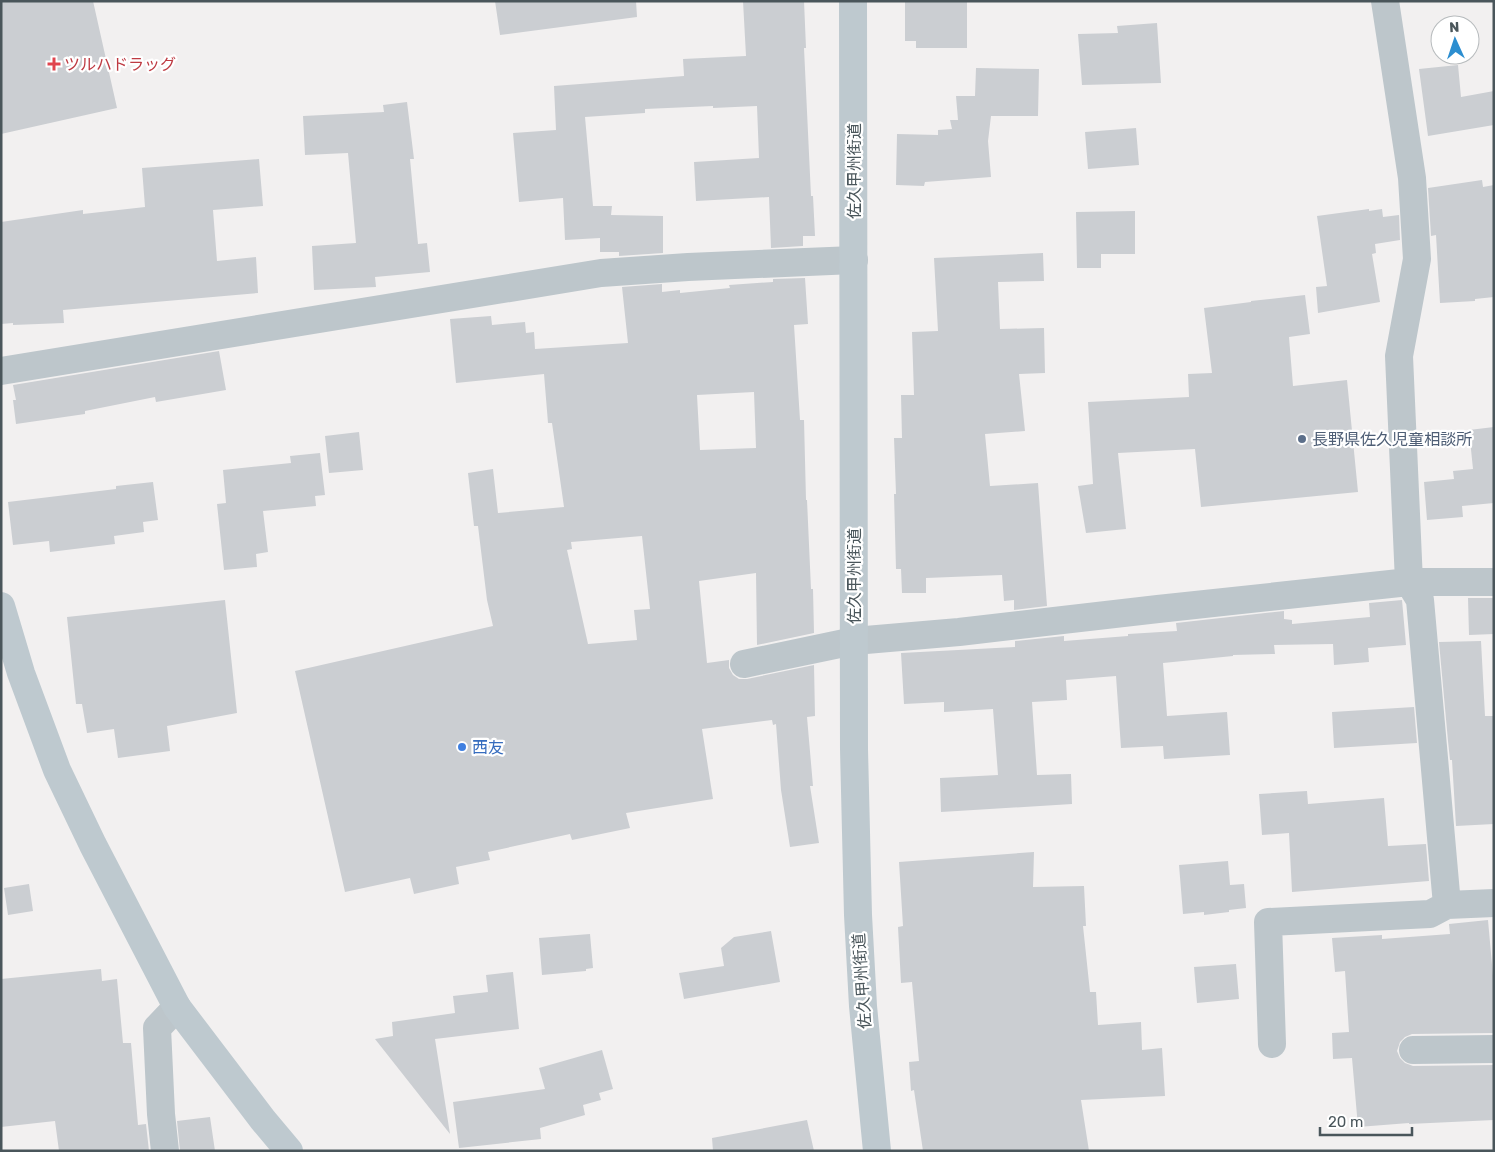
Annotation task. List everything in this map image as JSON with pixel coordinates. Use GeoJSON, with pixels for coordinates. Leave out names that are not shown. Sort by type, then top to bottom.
{"type":"FeatureCollection","features":[{"type":"Feature","properties":{"kind":"main road","name":"佐久甲州街道"},"geometry":{"type":"LineString","coordinates":[[853,1],[854,641],[858,915],[864,1016],[878,1151]]}},
{"type":"Feature","properties":{"kind":"main road"},"geometry":{"type":"LineString","coordinates":[[1,606],[21,673],[57,770],[93,845],[177,1007],[262,1120],[289,1151]]}},
{"type":"Feature","properties":{"kind":"street"},"geometry":{"type":"LineString","coordinates":[[1385,1],[1412,178],[1417,259],[1398,356],[1409,582],[1420,600],[1447,904]]}},
{"type":"Feature","properties":{"kind":"street"},"geometry":{"type":"LineString","coordinates":[[1,372],[601,273],[688,267],[854,260]]}},
{"type":"Feature","properties":{"kind":"street"},"geometry":{"type":"LineString","coordinates":[[744,664],[854,641],[959,632],[1409,582],[1494,582]]}},
{"type":"Feature","properties":{"kind":"street"},"geometry":{"type":"LineString","coordinates":[[1272,1044],[1268,922],[1430,914],[1447,904],[1494,903]]}},
{"type":"Feature","properties":{"kind":"street"},"geometry":{"type":"LineString","coordinates":[[165,1151],[161,1114],[157,1028],[177,1007]]}},
{"type":"Feature","properties":{"kind":"street"},"geometry":{"type":"LineString","coordinates":[[1413,1050],[1494,1049]]}},
{"type":"Feature","properties":{"kind":"building","name":"ツルハドラッグ"},"geometry":{"type":"Polygon","coordinates":[[[1,1],[93,1],[117,108],[1,134],[1,1]]]}},
{"type":"Feature","properties":{"kind":"building"},"geometry":{"type":"Polygon","coordinates":[[[495,1],[636,1],[637,17],[500,35],[495,1]]]}},
{"type":"Feature","properties":{"kind":"building"},"geometry":{"type":"Polygon","coordinates":[[[743,1],[804,1],[806,48],[804,48],[811,196],[813,196],[815,236],[803,236],[803,246],[771,248],[769,197],[696,201],[694,162],[759,158],[757,106],[645,109],[645,113],[585,117],[593,206],[612,206],[611,215],[663,216],[663,253],[619,256],[619,252],[600,252],[600,238],[565,240],[563,198],[519,202],[513,133],[556,130],[554,86],[684,76],[683,59],[746,56],[743,1]]]}},
{"type":"Feature","properties":{"kind":"building"},"geometry":{"type":"Polygon","coordinates":[[[905,1],[967,1],[967,48],[916,48],[916,41],[905,41],[905,1]]]}},
{"type":"Feature","properties":{"kind":"building"},"geometry":{"type":"Polygon","coordinates":[[[1157,23],[1161,83],[1082,85],[1078,34],[1118,33],[1117,26],[1157,23]]]}},
{"type":"Feature","properties":{"kind":"building"},"geometry":{"type":"Polygon","coordinates":[[[1458,65],[1461,97],[1494,91],[1494,125],[1428,136],[1419,69],[1458,65]]]}},
{"type":"Feature","properties":{"kind":"building"},"geometry":{"type":"Polygon","coordinates":[[[976,68],[1039,69],[1038,116],[991,116],[988,141],[991,177],[925,182],[924,186],[896,185],[897,134],[938,135],[938,130],[952,129],[950,120],[958,120],[956,96],[975,96],[976,68]]]}},
{"type":"Feature","properties":{"kind":"building"},"geometry":{"type":"Polygon","coordinates":[[[407,102],[414,159],[410,159],[418,244],[427,243],[430,272],[375,277],[376,287],[314,290],[312,246],[356,243],[348,153],[305,155],[303,116],[384,112],[383,105],[407,102]]]}},
{"type":"Feature","properties":{"kind":"building"},"geometry":{"type":"Polygon","coordinates":[[[1136,128],[1139,165],[1088,169],[1085,132],[1136,128]]]}},
{"type":"Feature","properties":{"kind":"building"},"geometry":{"type":"Polygon","coordinates":[[[259,159],[263,206],[213,210],[217,261],[256,257],[258,293],[63,310],[64,323],[1,324],[1,222],[83,210],[83,214],[145,207],[142,168],[259,159]]]}},
{"type":"Feature","properties":{"kind":"building"},"geometry":{"type":"Polygon","coordinates":[[[1482,180],[1483,187],[1494,185],[1494,297],[1475,299],[1475,301],[1440,303],[1436,235],[1431,236],[1428,188],[1482,180]]]}},
{"type":"Feature","properties":{"kind":"building"},"geometry":{"type":"Polygon","coordinates":[[[1369,209],[1369,211],[1382,209],[1383,217],[1399,215],[1400,240],[1375,244],[1376,253],[1372,254],[1380,302],[1318,313],[1316,287],[1327,286],[1317,216],[1369,209]]]}},
{"type":"Feature","properties":{"kind":"building"},"geometry":{"type":"Polygon","coordinates":[[[1135,211],[1135,254],[1101,254],[1101,268],[1077,268],[1076,212],[1135,211]]]}},
{"type":"Feature","properties":{"kind":"building"},"geometry":{"type":"Polygon","coordinates":[[[1043,253],[1044,281],[998,282],[1000,329],[1044,328],[1045,373],[1019,374],[1025,431],[985,434],[990,486],[1038,483],[1047,606],[1014,610],[1014,600],[1004,601],[1002,575],[926,578],[926,593],[902,593],[901,569],[896,569],[894,438],[902,438],[901,395],[914,395],[912,332],[938,331],[934,258],[1043,253]]]}},
{"type":"Feature","properties":{"kind":"building"},"geometry":{"type":"Polygon","coordinates":[[[805,278],[808,324],[794,325],[800,420],[804,420],[806,500],[811,589],[813,589],[814,633],[757,645],[756,573],[699,581],[707,663],[729,660],[729,668],[733,675],[739,679],[814,665],[815,716],[807,717],[813,786],[810,786],[819,843],[790,847],[781,790],[776,724],[773,725],[772,720],[702,729],[713,799],[626,813],[630,828],[572,840],[570,834],[488,852],[490,860],[456,867],[459,884],[414,894],[410,878],[345,892],[295,671],[493,626],[487,600],[478,526],[474,526],[468,473],[493,469],[498,513],[564,507],[552,423],[548,423],[544,374],[456,383],[450,319],[491,316],[492,325],[525,322],[526,333],[534,332],[535,349],[628,343],[622,287],[662,284],[662,292],[680,290],[680,293],[730,288],[729,285],[773,282],[773,279],[805,278]],[[754,392],[697,395],[700,450],[756,448],[754,392]],[[642,536],[571,542],[572,549],[567,550],[588,644],[637,640],[634,610],[650,609],[642,536]]]}},
{"type":"Feature","properties":{"kind":"building"},"geometry":{"type":"Polygon","coordinates":[[[1305,295],[1310,334],[1289,337],[1293,386],[1347,380],[1358,492],[1201,507],[1195,449],[1118,453],[1126,529],[1086,533],[1078,486],[1093,484],[1088,402],[1189,397],[1188,374],[1212,373],[1204,308],[1305,295]]]}},
{"type":"Feature","properties":{"kind":"building"},"geometry":{"type":"Polygon","coordinates":[[[219,351],[226,390],[156,402],[155,397],[85,411],[85,414],[16,424],[13,400],[16,400],[13,385],[219,351]]]}},
{"type":"Feature","properties":{"kind":"building"},"geometry":{"type":"Polygon","coordinates":[[[1494,427],[1494,503],[1462,506],[1463,517],[1427,520],[1424,482],[1454,479],[1453,471],[1473,469],[1469,430],[1494,427]]]}},
{"type":"Feature","properties":{"kind":"building"},"geometry":{"type":"Polygon","coordinates":[[[359,432],[363,470],[329,473],[325,436],[359,432]]]}},
{"type":"Feature","properties":{"kind":"building"},"geometry":{"type":"Polygon","coordinates":[[[320,453],[325,495],[315,496],[316,506],[263,511],[268,552],[256,554],[257,567],[224,570],[217,504],[226,503],[223,470],[291,463],[290,456],[320,453]]]}},
{"type":"Feature","properties":{"kind":"building"},"geometry":{"type":"Polygon","coordinates":[[[153,482],[158,520],[143,522],[144,532],[114,536],[115,544],[50,552],[49,541],[13,545],[8,502],[116,489],[116,486],[153,482]]]}},
{"type":"Feature","properties":{"kind":"building"},"geometry":{"type":"Polygon","coordinates":[[[1468,598],[1494,598],[1494,634],[1469,635],[1468,598]]]}},
{"type":"Feature","properties":{"kind":"building"},"geometry":{"type":"Polygon","coordinates":[[[225,600],[237,713],[167,726],[170,751],[118,758],[114,729],[87,733],[82,704],[76,704],[67,617],[225,600]]]}},
{"type":"Feature","properties":{"kind":"building"},"geometry":{"type":"Polygon","coordinates":[[[1402,600],[1406,645],[1368,648],[1369,662],[1334,665],[1333,644],[1274,645],[1275,654],[1233,655],[1163,663],[1167,716],[1227,712],[1230,755],[1164,759],[1163,746],[1121,748],[1116,676],[1066,680],[1067,700],[1032,702],[1037,775],[1071,774],[1072,804],[941,812],[940,778],[998,775],[993,709],[944,712],[944,702],[904,704],[901,653],[1015,647],[1015,641],[1064,636],[1064,641],[1177,631],[1176,623],[1284,611],[1284,619],[1292,620],[1292,624],[1370,617],[1369,603],[1402,600]]]}},
{"type":"Feature","properties":{"kind":"building"},"geometry":{"type":"Polygon","coordinates":[[[1481,641],[1485,716],[1494,716],[1494,824],[1456,826],[1452,760],[1450,760],[1439,642],[1481,641]]]}},
{"type":"Feature","properties":{"kind":"building"},"geometry":{"type":"Polygon","coordinates":[[[1414,707],[1417,743],[1334,748],[1332,712],[1414,707]]]}},
{"type":"Feature","properties":{"kind":"building"},"geometry":{"type":"Polygon","coordinates":[[[1307,791],[1308,804],[1384,798],[1388,846],[1426,844],[1429,881],[1292,892],[1289,833],[1262,835],[1259,794],[1307,791]]]}},
{"type":"Feature","properties":{"kind":"building"},"geometry":{"type":"Polygon","coordinates":[[[1034,852],[1033,887],[1084,886],[1086,926],[1083,926],[1090,992],[1096,992],[1098,1025],[1141,1022],[1142,1050],[1162,1048],[1165,1096],[1081,1100],[1089,1151],[923,1151],[914,1090],[911,1091],[909,1062],[919,1061],[912,982],[901,983],[898,927],[903,926],[899,862],[1034,852]]]}},
{"type":"Feature","properties":{"kind":"building"},"geometry":{"type":"Polygon","coordinates":[[[1228,861],[1230,885],[1244,884],[1246,908],[1204,915],[1204,912],[1183,914],[1179,865],[1228,861]]]}},
{"type":"Feature","properties":{"kind":"building"},"geometry":{"type":"Polygon","coordinates":[[[29,884],[33,911],[8,915],[4,888],[29,884]]]}},
{"type":"Feature","properties":{"kind":"building"},"geometry":{"type":"Polygon","coordinates":[[[1488,920],[1494,987],[1494,1033],[1412,1034],[1400,1042],[1397,1051],[1405,1063],[1413,1066],[1494,1065],[1494,1120],[1358,1127],[1352,1058],[1333,1059],[1332,1033],[1349,1032],[1345,971],[1335,972],[1332,938],[1382,935],[1382,939],[1450,934],[1449,924],[1488,920]]]}},
{"type":"Feature","properties":{"kind":"building"},"geometry":{"type":"Polygon","coordinates":[[[771,931],[780,982],[684,999],[679,973],[724,966],[721,948],[734,937],[771,931]]]}},
{"type":"Feature","properties":{"kind":"building"},"geometry":{"type":"Polygon","coordinates":[[[590,934],[593,968],[586,969],[586,971],[542,975],[539,938],[590,934]]]}},
{"type":"Feature","properties":{"kind":"building"},"geometry":{"type":"Polygon","coordinates":[[[1236,964],[1239,999],[1197,1003],[1194,967],[1236,964]]]}},
{"type":"Feature","properties":{"kind":"building"},"geometry":{"type":"Polygon","coordinates":[[[101,969],[102,981],[117,979],[123,1043],[131,1043],[138,1125],[146,1124],[149,1151],[59,1151],[55,1121],[1,1127],[1,979],[101,969]]]}},
{"type":"Feature","properties":{"kind":"building"},"geometry":{"type":"Polygon","coordinates":[[[513,972],[519,1029],[435,1039],[450,1134],[375,1039],[393,1036],[392,1022],[455,1013],[453,996],[488,992],[486,975],[513,972]]]}},
{"type":"Feature","properties":{"kind":"building"},"geometry":{"type":"Polygon","coordinates":[[[602,1050],[613,1089],[599,1093],[601,1100],[583,1105],[585,1115],[540,1128],[541,1139],[459,1148],[453,1102],[545,1089],[539,1068],[602,1050]]]}},
{"type":"Feature","properties":{"kind":"building"},"geometry":{"type":"Polygon","coordinates":[[[210,1117],[215,1151],[180,1151],[177,1121],[210,1117]]]}},
{"type":"Feature","properties":{"kind":"building"},"geometry":{"type":"Polygon","coordinates":[[[807,1120],[814,1151],[713,1151],[712,1138],[807,1120]]]}},
{"type":"Feature","properties":{"kind":"place","name":"ツルハドラッグ"},"geometry":{"type":"Point","coordinates":[54,64]}},
{"type":"Feature","properties":{"kind":"place","name":"長野県佐久児童相談所"},"geometry":{"type":"Point","coordinates":[1302,439]}},
{"type":"Feature","properties":{"kind":"place","name":"西友"},"geometry":{"type":"Point","coordinates":[462,747]}}]}
